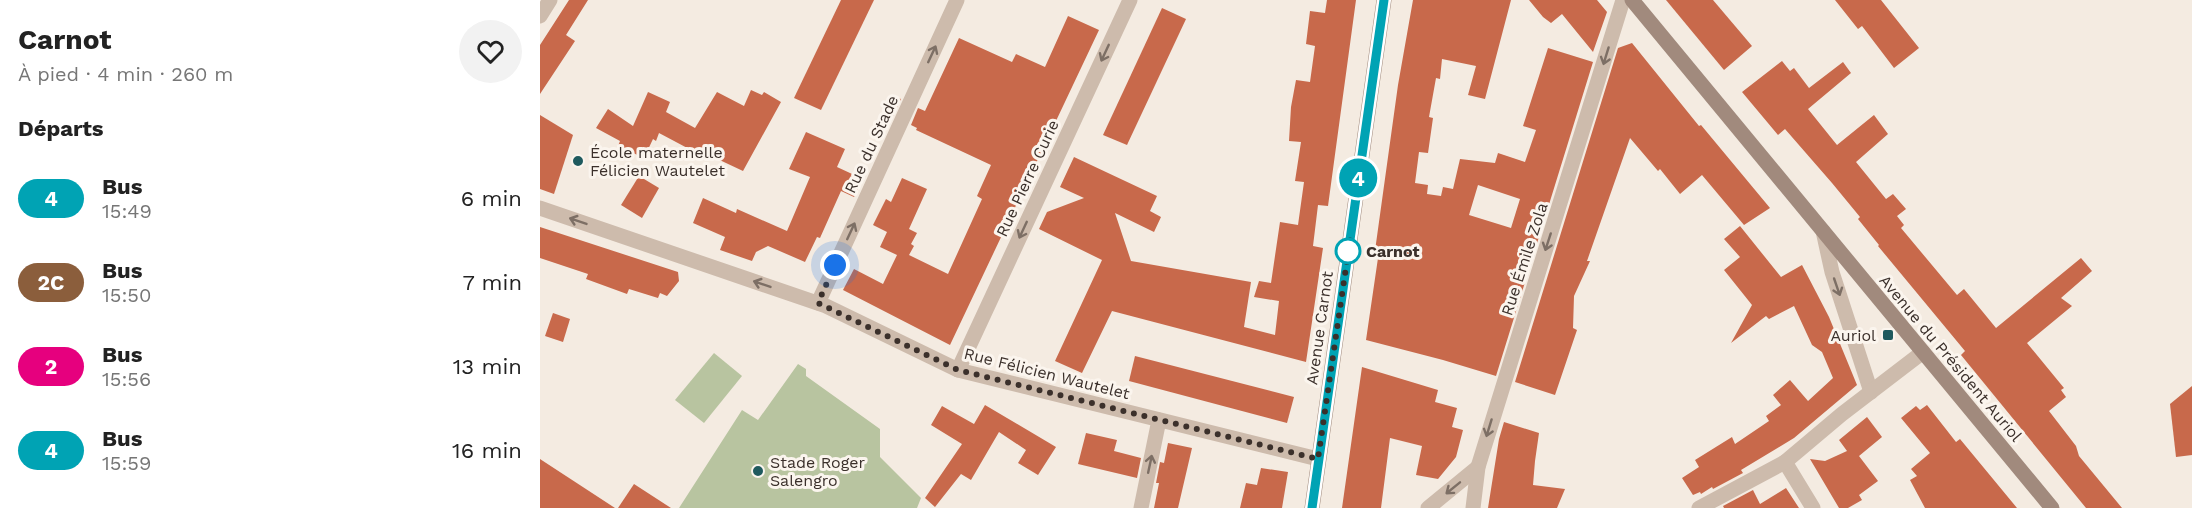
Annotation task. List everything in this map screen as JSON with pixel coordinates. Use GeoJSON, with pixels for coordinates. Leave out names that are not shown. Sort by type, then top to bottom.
{"type":"FeatureCollection","features":[{"type":"Feature","properties":{"kind":"main road","name":"Avenue du Président Auriol"},"geometry":{"type":"LineString","coordinates":[[1632,0],[2052,508]]}},
{"type":"Feature","properties":{"kind":"main road","name":"Avenue Carnot"},"geometry":{"type":"LineString","coordinates":[[1312,508],[1383,3]]}},
{"type":"Feature","properties":{"kind":"street"},"geometry":{"type":"LineString","coordinates":[[540,16],[550,0]]}},
{"type":"Feature","properties":{"kind":"street","name":"Rue du Stade"},"geometry":{"type":"LineString","coordinates":[[818,303],[957,0]]}},
{"type":"Feature","properties":{"kind":"street","name":"Rue Pierre Curie"},"geometry":{"type":"LineString","coordinates":[[958,370],[1130,0]]}},
{"type":"Feature","properties":{"kind":"street","name":"Rue Émile Zola"},"geometry":{"type":"LineString","coordinates":[[1473,508],[1478,467],[1623,0]]}},
{"type":"Feature","properties":{"kind":"street","name":"Rue Félicien Wautelet"},"geometry":{"type":"LineString","coordinates":[[540,208],[818,303],[958,370],[1318,459]]}},
{"type":"Feature","properties":{"kind":"street","name":"Avenue du Président Auriol"},"geometry":{"type":"LineString","coordinates":[[1823,231],[1832,272],[1871,392]]}},
{"type":"Feature","properties":{"kind":"street"},"geometry":{"type":"LineString","coordinates":[[1699,508],[1785,462],[1923,352]]}},
{"type":"Feature","properties":{"kind":"street"},"geometry":{"type":"LineString","coordinates":[[1141,508],[1159,420]]}},
{"type":"Feature","properties":{"kind":"street"},"geometry":{"type":"LineString","coordinates":[[1785,462],[1812,508]]}},
{"type":"Feature","properties":{"kind":"street"},"geometry":{"type":"LineString","coordinates":[[1428,508],[1478,467]]}},
{"type":"Feature","properties":{"kind":"green space"},"geometry":{"type":"Polygon","coordinates":[[[714,353],[742,376],[704,423],[675,400],[714,353]]]}},
{"type":"Feature","properties":{"kind":"green space"},"geometry":{"type":"Polygon","coordinates":[[[798,364],[806,369],[806,376],[880,429],[880,457],[921,498],[917,508],[679,508],[742,410],[758,420],[798,364]]]}},
{"type":"Feature","properties":{"kind":"building"},"geometry":{"type":"Polygon","coordinates":[[[569,0],[588,0],[566,35],[575,41],[540,94],[540,45],[569,0]]]}},
{"type":"Feature","properties":{"kind":"building"},"geometry":{"type":"Polygon","coordinates":[[[841,0],[874,0],[821,110],[794,98],[841,0]]]}},
{"type":"Feature","properties":{"kind":"building"},"geometry":{"type":"Polygon","coordinates":[[[1327,0],[1356,0],[1328,206],[1318,205],[1313,246],[1323,248],[1306,362],[1112,311],[1082,373],[1055,361],[1102,260],[1039,229],[1047,212],[1084,198],[1060,187],[1074,157],[1157,196],[1150,211],[1161,217],[1154,232],[1115,213],[1131,261],[1251,282],[1244,327],[1275,335],[1279,301],[1254,297],[1259,281],[1271,283],[1280,222],[1298,225],[1304,182],[1295,181],[1301,142],[1289,141],[1291,107],[1296,80],[1310,82],[1315,46],[1306,44],[1310,11],[1325,13],[1327,0]]]}},
{"type":"Feature","properties":{"kind":"building"},"geometry":{"type":"Polygon","coordinates":[[[1413,0],[1511,0],[1485,99],[1468,95],[1476,66],[1442,59],[1440,79],[1436,78],[1429,117],[1433,118],[1428,153],[1419,152],[1415,183],[1428,185],[1427,194],[1441,196],[1443,187],[1453,189],[1460,159],[1495,163],[1498,153],[1525,162],[1536,130],[1523,126],[1548,48],[1593,62],[1496,376],[1366,340],[1378,258],[1374,258],[1398,85],[1413,0]],[[1478,185],[1469,215],[1511,228],[1520,199],[1478,185]]]}},
{"type":"Feature","properties":{"kind":"building"},"geometry":{"type":"Polygon","coordinates":[[[1529,0],[1597,0],[1607,12],[1593,52],[1562,14],[1551,23],[1529,0]]]}},
{"type":"Feature","properties":{"kind":"building"},"geometry":{"type":"Polygon","coordinates":[[[1666,0],[1713,0],[1752,46],[1724,70],[1666,0]]]}},
{"type":"Feature","properties":{"kind":"building"},"geometry":{"type":"Polygon","coordinates":[[[1835,0],[1881,0],[1919,48],[1894,68],[1862,26],[1858,29],[1835,0]]]}},
{"type":"Feature","properties":{"kind":"building"},"geometry":{"type":"Polygon","coordinates":[[[1162,8],[1186,19],[1127,145],[1103,135],[1162,8]]]}},
{"type":"Feature","properties":{"kind":"building"},"geometry":{"type":"Polygon","coordinates":[[[1068,16],[1099,30],[950,345],[843,290],[854,269],[883,284],[897,255],[880,247],[887,232],[873,225],[886,199],[891,202],[902,178],[927,189],[909,229],[917,233],[911,244],[914,246],[909,255],[948,274],[982,199],[977,196],[991,165],[916,130],[917,128],[911,125],[918,108],[925,111],[959,38],[1012,62],[1016,54],[1045,67],[1068,16]]]}},
{"type":"Feature","properties":{"kind":"building"},"geometry":{"type":"Polygon","coordinates":[[[1632,43],[1699,126],[1701,125],[1770,208],[1744,225],[1702,175],[1680,194],[1630,138],[1587,261],[1590,261],[1574,296],[1573,328],[1577,330],[1555,395],[1515,382],[1618,48],[1632,43]]]}},
{"type":"Feature","properties":{"kind":"building"},"geometry":{"type":"Polygon","coordinates":[[[1782,61],[1790,71],[1794,68],[1809,88],[1843,62],[1851,73],[1808,109],[1837,145],[1874,115],[1888,134],[1856,162],[1886,199],[1893,194],[1906,209],[1897,216],[1904,225],[1901,228],[1957,295],[1964,289],[1996,328],[2081,258],[2092,271],[2061,298],[2072,306],[2027,343],[2064,388],[2061,390],[2066,397],[2049,411],[2076,446],[2079,456],[2122,508],[2086,508],[1961,355],[1965,351],[1878,246],[1858,219],[1860,217],[1832,183],[1785,129],[1778,135],[1742,92],[1782,61]]]}},
{"type":"Feature","properties":{"kind":"building"},"geometry":{"type":"Polygon","coordinates":[[[751,90],[762,95],[764,92],[781,102],[743,171],[709,155],[708,159],[659,133],[656,141],[653,139],[644,158],[618,146],[620,141],[596,128],[608,109],[633,126],[648,92],[670,102],[666,112],[695,128],[717,92],[744,106],[751,90]]]}},
{"type":"Feature","properties":{"kind":"building"},"geometry":{"type":"Polygon","coordinates":[[[890,95],[901,99],[893,116],[883,111],[890,95]]]}},
{"type":"Feature","properties":{"kind":"building"},"geometry":{"type":"Polygon","coordinates":[[[540,115],[573,135],[554,194],[540,189],[540,115]]]}},
{"type":"Feature","properties":{"kind":"building"},"geometry":{"type":"Polygon","coordinates":[[[806,132],[845,149],[837,167],[863,179],[854,197],[841,191],[820,238],[817,237],[805,262],[768,246],[756,252],[752,261],[720,250],[725,237],[693,223],[703,198],[736,213],[737,209],[787,231],[810,177],[789,169],[806,132]]]}},
{"type":"Feature","properties":{"kind":"building"},"geometry":{"type":"Polygon","coordinates":[[[639,176],[659,188],[642,218],[621,205],[639,176]]]}},
{"type":"Feature","properties":{"kind":"building"},"geometry":{"type":"Polygon","coordinates":[[[1740,226],[1781,277],[1802,265],[1829,317],[1857,385],[1794,438],[1741,470],[1743,473],[1713,489],[1712,487],[1701,494],[1700,492],[1693,495],[1682,478],[1699,467],[1695,460],[1732,437],[1735,444],[1769,421],[1766,416],[1781,405],[1773,395],[1790,380],[1808,401],[1833,378],[1822,352],[1812,345],[1794,306],[1769,319],[1766,316],[1731,343],[1752,305],[1724,270],[1740,257],[1724,239],[1740,226]]]}},
{"type":"Feature","properties":{"kind":"building"},"geometry":{"type":"Polygon","coordinates":[[[540,227],[678,272],[679,281],[667,296],[660,293],[658,298],[629,289],[627,294],[586,279],[588,274],[540,258],[540,227]]]}},
{"type":"Feature","properties":{"kind":"building"},"geometry":{"type":"Polygon","coordinates":[[[553,313],[570,319],[563,342],[545,336],[553,313]]]}},
{"type":"Feature","properties":{"kind":"building"},"geometry":{"type":"Polygon","coordinates":[[[1135,356],[1294,397],[1287,423],[1129,381],[1135,356]]]}},
{"type":"Feature","properties":{"kind":"building"},"geometry":{"type":"Polygon","coordinates":[[[1362,367],[1438,390],[1435,402],[1457,408],[1452,427],[1463,430],[1456,457],[1438,479],[1416,475],[1422,446],[1390,438],[1381,508],[1342,508],[1362,367]]]}},
{"type":"Feature","properties":{"kind":"building"},"geometry":{"type":"Polygon","coordinates":[[[2192,386],[2192,455],[2176,457],[2170,404],[2192,386]]]}},
{"type":"Feature","properties":{"kind":"building"},"geometry":{"type":"Polygon","coordinates":[[[985,405],[1056,447],[1038,475],[1018,463],[1026,450],[999,432],[971,480],[961,474],[935,507],[925,498],[962,444],[931,425],[942,406],[974,424],[985,405]]]}},
{"type":"Feature","properties":{"kind":"building"},"geometry":{"type":"Polygon","coordinates":[[[1927,405],[1956,442],[1960,439],[2017,508],[1925,508],[1910,480],[1917,476],[1911,469],[1930,453],[1901,418],[1916,406],[1920,410],[1927,405]]]}},
{"type":"Feature","properties":{"kind":"building"},"geometry":{"type":"Polygon","coordinates":[[[1867,417],[1882,437],[1859,456],[1878,481],[1859,495],[1862,500],[1848,508],[1839,508],[1810,459],[1825,461],[1847,451],[1839,440],[1867,417]]]}},
{"type":"Feature","properties":{"kind":"building"},"geometry":{"type":"Polygon","coordinates":[[[1504,422],[1539,433],[1533,485],[1565,489],[1557,508],[1488,508],[1499,439],[1504,422]]]}},
{"type":"Feature","properties":{"kind":"building"},"geometry":{"type":"Polygon","coordinates":[[[1086,433],[1117,440],[1114,451],[1141,458],[1137,478],[1078,464],[1086,433]]]}},
{"type":"Feature","properties":{"kind":"building"},"geometry":{"type":"Polygon","coordinates":[[[1168,443],[1192,448],[1178,508],[1154,508],[1160,462],[1164,463],[1168,443]]]}},
{"type":"Feature","properties":{"kind":"building"},"geometry":{"type":"Polygon","coordinates":[[[540,459],[615,508],[540,508],[540,459]]]}},
{"type":"Feature","properties":{"kind":"building"},"geometry":{"type":"Polygon","coordinates":[[[1261,468],[1288,472],[1282,508],[1240,508],[1246,483],[1257,485],[1261,468]]]}},
{"type":"Feature","properties":{"kind":"building"},"geometry":{"type":"Polygon","coordinates":[[[634,484],[671,508],[618,508],[634,484]]]}},
{"type":"Feature","properties":{"kind":"building"},"geometry":{"type":"Polygon","coordinates":[[[1786,488],[1799,508],[1724,508],[1723,506],[1753,490],[1760,504],[1786,488]]]}},
{"type":"Feature","properties":{"kind":"bus line","name":"4"},"geometry":{"type":"LineString","coordinates":[[1312,508],[1384,0]]}},
{"type":"Feature","properties":{"kind":"place","name":"École maternelle Félicien Wautelet"},"geometry":{"type":"Point","coordinates":[578,161]}},
{"type":"Feature","properties":{"kind":"place","name":"Carnot"},"geometry":{"type":"Point","coordinates":[1348,251]}},
{"type":"Feature","properties":{"kind":"place","name":"Auriol"},"geometry":{"type":"Point","coordinates":[1888,335]}},
{"type":"Feature","properties":{"kind":"place","name":"Stade Roger Salengro"},"geometry":{"type":"Point","coordinates":[758,471]}},
{"type":"Feature","properties":{"kind":"route"},"geometry":{"type":"LineString","coordinates":[[835,265],[818,303],[958,370],[1318,459],[1350,240],[1348,251]]}}]}
